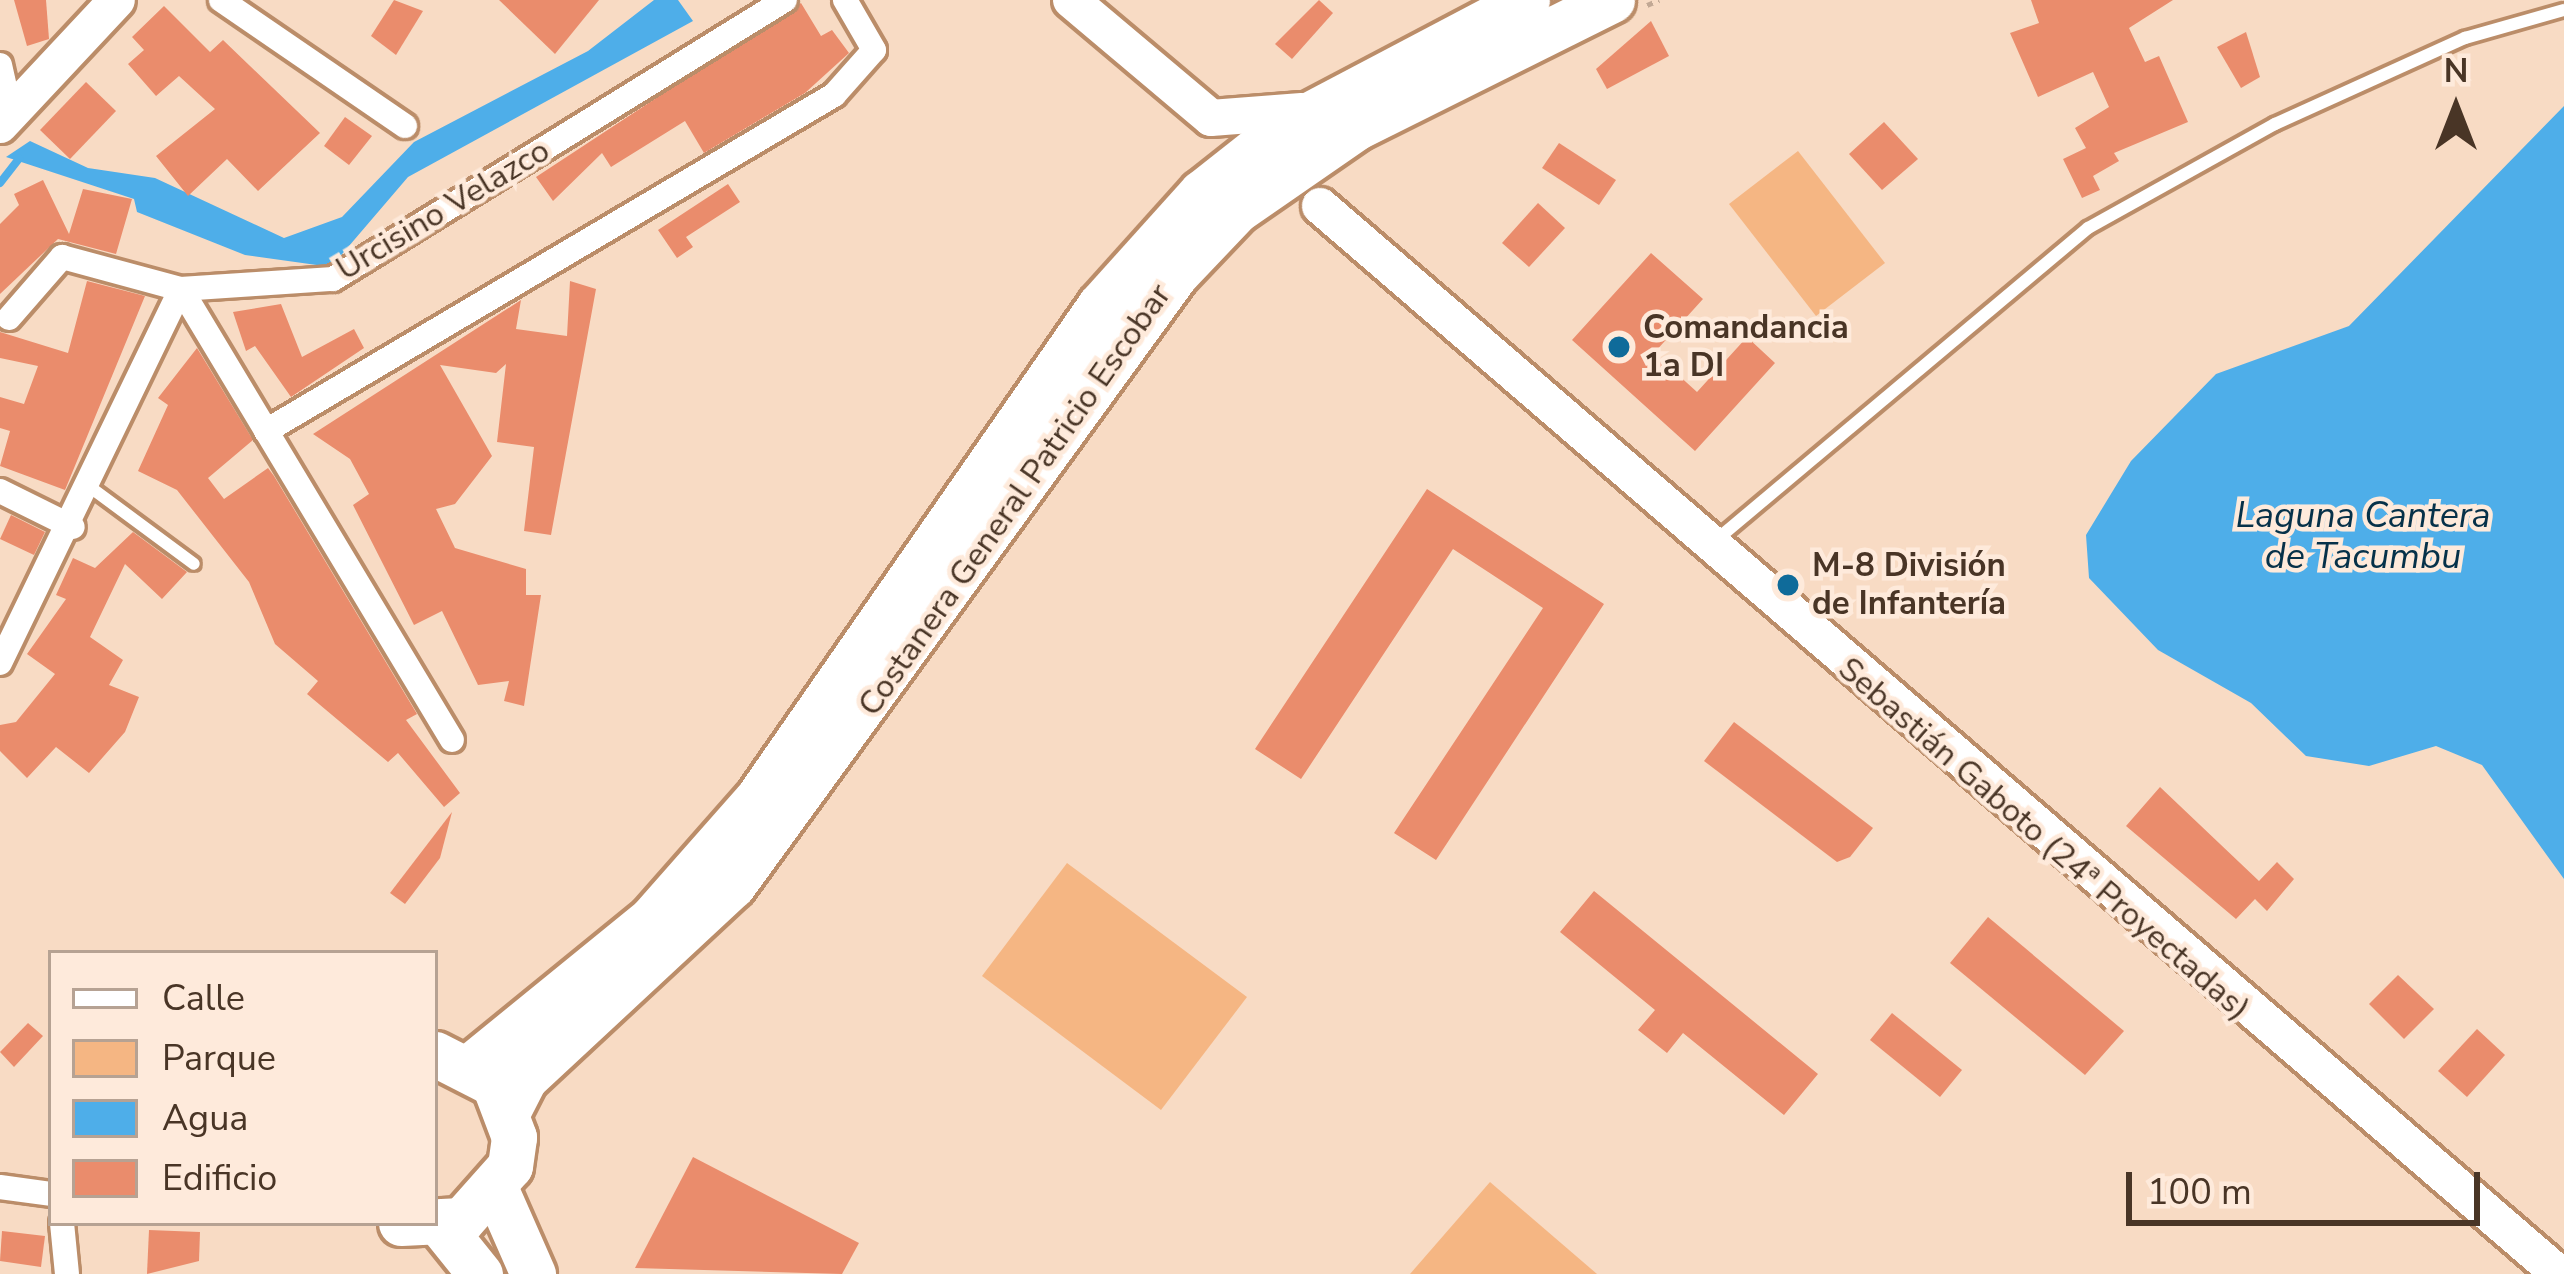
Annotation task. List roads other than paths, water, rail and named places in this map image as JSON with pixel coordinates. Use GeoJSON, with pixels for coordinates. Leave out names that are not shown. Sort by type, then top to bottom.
{"type":"FeatureCollection","features":[{"type":"Feature","properties":{"kind":"highway","name":"Costanera General Patricio Escobar"},"geometry":{"type":"LineString","coordinates":[[454,1059],[652,918],[757,799],[1100,305],[1201,193],[1332,103],[1527,0]]}},
{"type":"Feature","properties":{"kind":"highway","name":"Costanera General Patricio Escobar"},"geometry":{"type":"LineString","coordinates":[[508,1109],[524,1079],[733,885],[798,805],[1176,274],[1283,173],[1393,109],[1612,0]]}},
{"type":"Feature","properties":{"kind":"highway"},"geometry":{"type":"LineString","coordinates":[[454,1059],[508,1109],[512,1152],[497,1192],[533,1274]]}},
{"type":"Feature","properties":{"kind":"highway"},"geometry":{"type":"LineString","coordinates":[[438,1219],[497,1192]]}},
{"type":"Feature","properties":{"kind":"highway"},"geometry":{"type":"LineString","coordinates":[[422,1226],[480,1274]]}},
{"type":"Feature","properties":{"kind":"street"},"geometry":{"type":"LineString","coordinates":[[5,120],[117,0]]}},
{"type":"Feature","properties":{"kind":"street"},"geometry":{"type":"LineString","coordinates":[[221,0],[405,126]]}},
{"type":"Feature","properties":{"kind":"street","name":"Urcisino Velazco"},"geometry":{"type":"LineString","coordinates":[[10,318],[62,257],[181,289],[333,279],[785,0]]}},
{"type":"Feature","properties":{"kind":"street"},"geometry":{"type":"LineString","coordinates":[[266,431],[834,94],[874,50],[844,0]]}},
{"type":"Feature","properties":{"kind":"street"},"geometry":{"type":"LineString","coordinates":[[1070,0],[1211,118],[1332,103]]}},
{"type":"Feature","properties":{"kind":"street"},"geometry":{"type":"LineString","coordinates":[[0,65],[5,120]]}},
{"type":"Feature","properties":{"kind":"street"},"geometry":{"type":"LineString","coordinates":[[1176,274],[1265,209],[1320,206],[1343,152],[1393,109]]}},
{"type":"Feature","properties":{"kind":"street"},"geometry":{"type":"LineString","coordinates":[[1201,193],[1211,118]]}},
{"type":"Feature","properties":{"kind":"street","name":"Sebastián Gaboto (24ª Proyectadas)"},"geometry":{"type":"LineString","coordinates":[[1320,206],[1708,548],[2559,1274]]}},
{"type":"Feature","properties":{"kind":"street"},"geometry":{"type":"LineString","coordinates":[[181,289],[452,740]]}},
{"type":"Feature","properties":{"kind":"street"},"geometry":{"type":"LineString","coordinates":[[3,652],[73,527],[181,289]]}},
{"type":"Feature","properties":{"kind":"street"},"geometry":{"type":"LineString","coordinates":[[0,491],[73,527]]}},
{"type":"Feature","properties":{"kind":"street"},"geometry":{"type":"LineString","coordinates":[[0,1187],[48,1194]]}},
{"type":"Feature","properties":{"kind":"street"},"geometry":{"type":"LineString","coordinates":[[62,1226],[67,1274]]}},
{"type":"Feature","properties":{"kind":"lane"},"geometry":{"type":"LineString","coordinates":[[1708,548],[2088,228],[2275,124],[2564,5]]}},
{"type":"Feature","properties":{"kind":"lane"},"geometry":{"type":"LineString","coordinates":[[90,487],[194,564]]}},
{"type":"Feature","properties":{"kind":"water"},"geometry":{"type":"Polygon","coordinates":[[[654,0],[678,0],[693,21],[408,177],[331,267],[245,255],[137,212],[134,199],[6,157],[30,141],[88,168],[155,178],[284,238],[342,217],[414,142],[588,51],[654,0]]]}},
{"type":"Feature","properties":{"kind":"water","name":"Laguna Cantera de Tacumbu"},"geometry":{"type":"Polygon","coordinates":[[[2564,106],[2564,879],[2482,765],[2436,746],[2369,766],[2306,756],[2251,703],[2158,650],[2089,578],[2086,535],[2131,461],[2216,374],[2349,326],[2564,106]]]}},
{"type":"Feature","properties":{"kind":"waterway"},"geometry":{"type":"LineString","coordinates":[[0,183],[19,159]]}},
{"type":"Feature","properties":{"kind":"place","name":"Comandancia 1a DI"},"geometry":{"type":"Point","coordinates":[1619,347]}},
{"type":"Feature","properties":{"kind":"place","name":"M-8 División de Infantería"},"geometry":{"type":"Point","coordinates":[1788,585]}}]}
